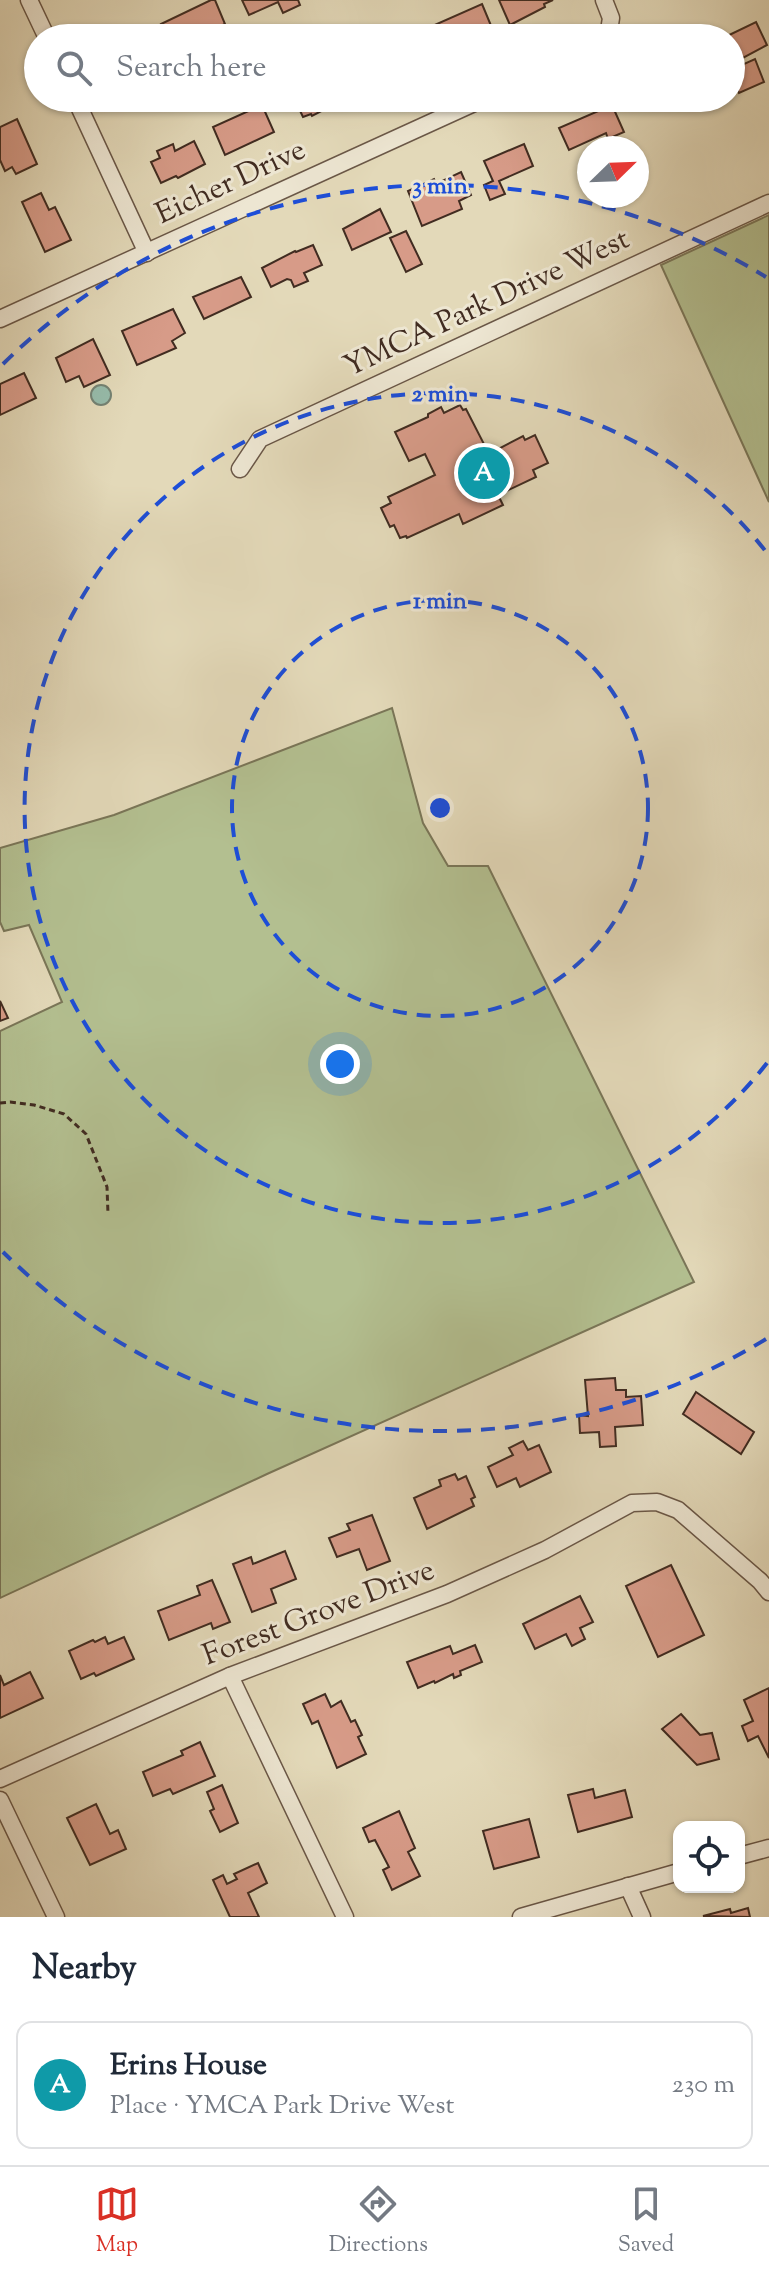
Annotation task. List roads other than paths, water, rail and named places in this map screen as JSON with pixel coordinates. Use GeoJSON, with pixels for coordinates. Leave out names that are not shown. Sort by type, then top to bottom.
{"type":"FeatureCollection","features":[{"type":"Feature","properties":{"kind":"street"},"geometry":{"type":"LineString","coordinates":[[29,0],[40,24]]}},
{"type":"Feature","properties":{"kind":"street"},"geometry":{"type":"LineString","coordinates":[[604,0],[611,18],[610,24]]}},
{"type":"Feature","properties":{"kind":"street"},"geometry":{"type":"LineString","coordinates":[[82,112],[147,253]]}},
{"type":"Feature","properties":{"kind":"street","name":"Eicher Drive"},"geometry":{"type":"LineString","coordinates":[[0,319],[454,112]]}},
{"type":"Feature","properties":{"kind":"street","name":"YMCA Park Drive West"},"geometry":{"type":"LineString","coordinates":[[240,469],[260,439],[769,203]]}},
{"type":"Feature","properties":{"kind":"street","name":"Forest Grove Drive"},"geometry":{"type":"LineString","coordinates":[[0,1779],[230,1676],[447,1594],[545,1550],[632,1503],[657,1502],[678,1510],[769,1592]]}},
{"type":"Feature","properties":{"kind":"street"},"geometry":{"type":"LineString","coordinates":[[230,1676],[345,1917]]}},
{"type":"Feature","properties":{"kind":"street"},"geometry":{"type":"LineString","coordinates":[[0,1800],[56,1917]]}},
{"type":"Feature","properties":{"kind":"street"},"geometry":{"type":"LineString","coordinates":[[745,1854],[769,1848]]}},
{"type":"Feature","properties":{"kind":"street"},"geometry":{"type":"LineString","coordinates":[[521,1917],[673,1874]]}},
{"type":"Feature","properties":{"kind":"street"},"geometry":{"type":"LineString","coordinates":[[628,1886],[642,1917]]}},
{"type":"Feature","properties":{"kind":"place","name":"Erins House"},"geometry":{"type":"Point","coordinates":[484,473]}}]}
